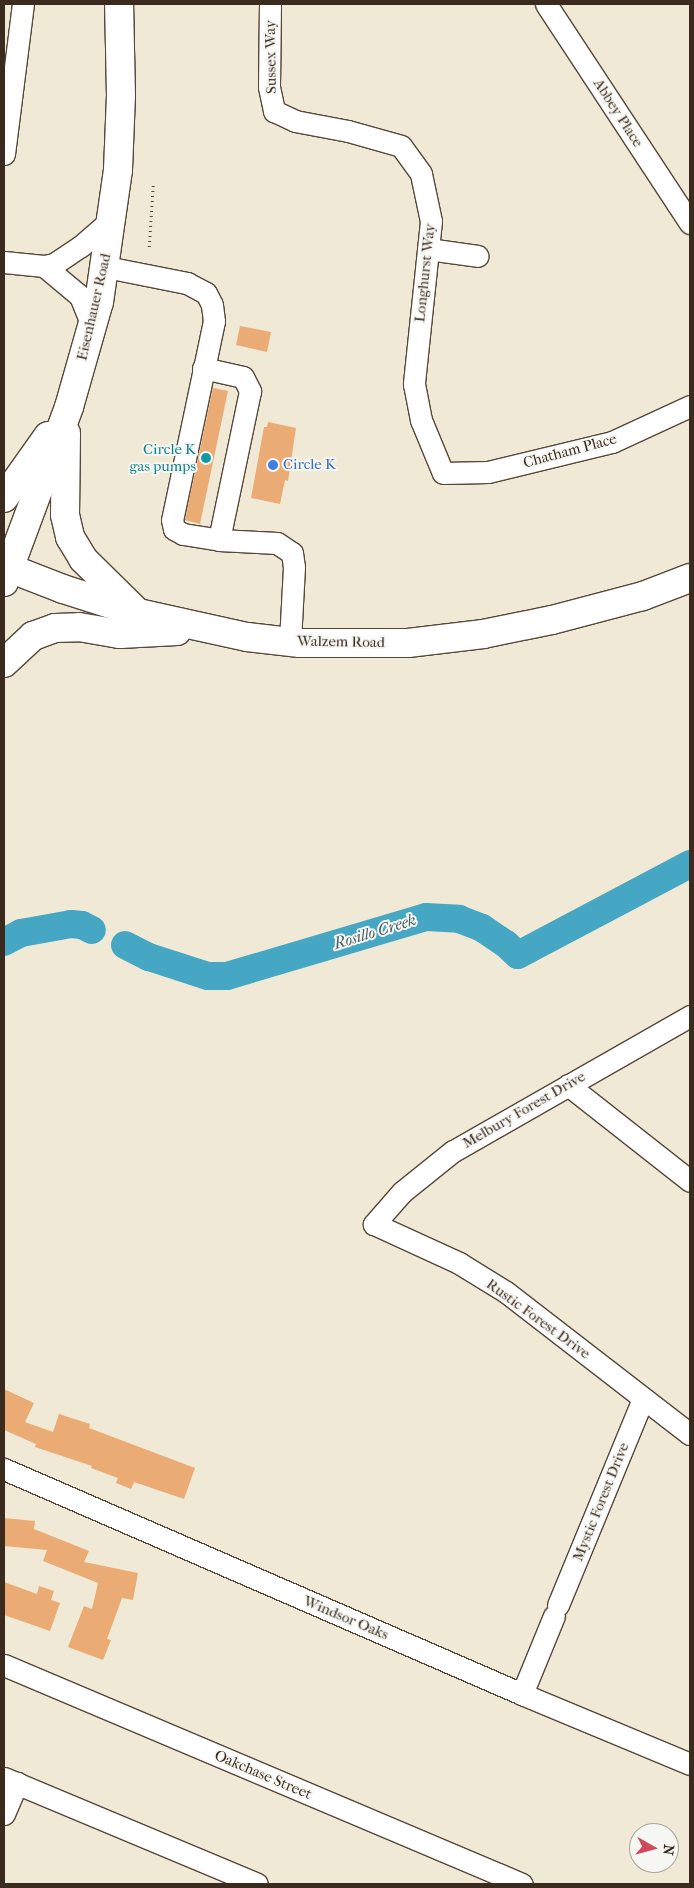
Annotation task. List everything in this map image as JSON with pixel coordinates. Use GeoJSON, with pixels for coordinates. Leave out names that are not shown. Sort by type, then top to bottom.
{"type":"FeatureCollection","features":[{"type":"Feature","properties":{"kind":"main road","name":"Eisenhauer Road"},"geometry":{"type":"LineString","coordinates":[[5,572],[69,407],[92,326],[106,267],[118,170],[122,96],[119,4]]}},
{"type":"Feature","properties":{"kind":"main road"},"geometry":{"type":"LineString","coordinates":[[4,498],[69,407]]}},
{"type":"Feature","properties":{"kind":"main road"},"geometry":{"type":"LineString","coordinates":[[69,407],[65,448],[65,515],[70,537],[83,560],[138,613]]}},
{"type":"Feature","properties":{"kind":"main road","name":"Walzem Road"},"geometry":{"type":"LineString","coordinates":[[5,572],[138,613],[247,637],[290,642],[408,642],[483,634],[552,620],[643,596],[690,578]]}},
{"type":"Feature","properties":{"kind":"main road"},"geometry":{"type":"LineString","coordinates":[[4,663],[33,636],[55,628],[79,626],[120,634],[213,629]]}},
{"type":"Feature","properties":{"kind":"street"},"geometry":{"type":"LineString","coordinates":[[4,154],[23,4]]}},
{"type":"Feature","properties":{"kind":"street","name":"Sussex Way"},"geometry":{"type":"LineString","coordinates":[[268,116],[270,4]]}},
{"type":"Feature","properties":{"kind":"street","name":"Abbey Place"},"geometry":{"type":"LineString","coordinates":[[546,4],[690,223]]}},
{"type":"Feature","properties":{"kind":"street","name":"Longhurst Way"},"geometry":{"type":"LineString","coordinates":[[268,116],[348,131],[401,146],[421,174],[431,221],[414,384],[421,420],[443,474]]}},
{"type":"Feature","properties":{"kind":"street"},"geometry":{"type":"LineString","coordinates":[[4,262],[44,266],[54,264],[81,246],[112,219]]}},
{"type":"Feature","properties":{"kind":"street"},"geometry":{"type":"LineString","coordinates":[[428,249],[478,256]]}},
{"type":"Feature","properties":{"kind":"street"},"geometry":{"type":"LineString","coordinates":[[44,266],[80,296],[92,326]]}},
{"type":"Feature","properties":{"kind":"street"},"geometry":{"type":"LineString","coordinates":[[106,267],[187,283],[206,292],[212,305],[214,321],[172,520],[174,529],[182,534],[218,540],[277,543],[292,553],[294,567],[290,642]]}},
{"type":"Feature","properties":{"kind":"street"},"geometry":{"type":"LineString","coordinates":[[203,368],[243,377],[250,391],[218,540]]}},
{"type":"Feature","properties":{"kind":"street","name":"Chatham Place"},"geometry":{"type":"LineString","coordinates":[[443,474],[488,472],[612,442],[690,406]]}},
{"type":"Feature","properties":{"kind":"street","name":"Melbury Forest Drive"},"geometry":{"type":"LineString","coordinates":[[374,1224],[402,1192],[453,1151],[690,1016]]}},
{"type":"Feature","properties":{"kind":"street"},"geometry":{"type":"LineString","coordinates":[[568,1085],[690,1181]]}},
{"type":"Feature","properties":{"kind":"street","name":"Rustic Forest Drive"},"geometry":{"type":"LineString","coordinates":[[374,1224],[458,1263],[506,1292],[690,1434]]}},
{"type":"Feature","properties":{"kind":"street","name":"Mystic Forest Drive"},"geometry":{"type":"LineString","coordinates":[[522,1694],[643,1399]]}},
{"type":"Feature","properties":{"kind":"street","name":"Windsor Oaks"},"geometry":{"type":"LineString","coordinates":[[4,1469],[522,1694],[690,1764]]}},
{"type":"Feature","properties":{"kind":"street","name":"Oakchase Street"},"geometry":{"type":"LineString","coordinates":[[4,1665],[522,1884]]}},
{"type":"Feature","properties":{"kind":"street"},"geometry":{"type":"LineString","coordinates":[[4,1814],[10,1780],[257,1884]]}},
{"type":"Feature","properties":{"kind":"path"},"geometry":{"type":"LineString","coordinates":[[149,247],[153,185]]}},
{"type":"Feature","properties":{"kind":"building"},"geometry":{"type":"Polygon","coordinates":[[[240,326],[271,332],[267,352],[236,345],[240,326]]]}},
{"type":"Feature","properties":{"kind":"building","name":"Circle K gas pumps"},"geometry":{"type":"Polygon","coordinates":[[[213,388],[228,391],[200,524],[185,520],[213,388]]]}},
{"type":"Feature","properties":{"kind":"building","name":"Circle K"},"geometry":{"type":"Polygon","coordinates":[[[268,422],[296,428],[288,481],[285,480],[280,504],[251,498],[264,427],[267,427],[268,422]]]}},
{"type":"Feature","properties":{"kind":"building"},"geometry":{"type":"Polygon","coordinates":[[[4,1389],[34,1403],[25,1422],[53,1432],[59,1414],[90,1424],[89,1428],[195,1468],[184,1499],[134,1482],[131,1489],[116,1483],[118,1478],[91,1468],[92,1466],[35,1447],[36,1444],[4,1430],[4,1389]]]}},
{"type":"Feature","properties":{"kind":"building"},"geometry":{"type":"Polygon","coordinates":[[[4,1518],[35,1521],[34,1529],[89,1551],[84,1562],[138,1573],[133,1600],[122,1598],[107,1639],[111,1640],[103,1660],[68,1647],[84,1606],[92,1609],[98,1583],[43,1561],[47,1550],[4,1546],[4,1518]]]}},
{"type":"Feature","properties":{"kind":"building"},"geometry":{"type":"Polygon","coordinates":[[[4,1582],[37,1594],[39,1586],[54,1591],[51,1600],[60,1603],[50,1631],[4,1615],[4,1582]]]}},
{"type":"Feature","properties":{"kind":"waterway","name":"Rosillo Creek"},"geometry":{"type":"LineString","coordinates":[[125,945],[149,957],[208,976],[227,976],[426,917],[459,919],[482,928],[506,944],[518,955],[690,864]]}},
{"type":"Feature","properties":{"kind":"waterway","name":"Rosillo Creek"},"geometry":{"type":"LineString","coordinates":[[4,942],[21,933],[71,924],[82,925],[92,930]]}},
{"type":"Feature","properties":{"kind":"place","name":"Circle K gas pumps"},"geometry":{"type":"Point","coordinates":[206,458]}},
{"type":"Feature","properties":{"kind":"place","name":"Circle K"},"geometry":{"type":"Point","coordinates":[273,465]}}]}
